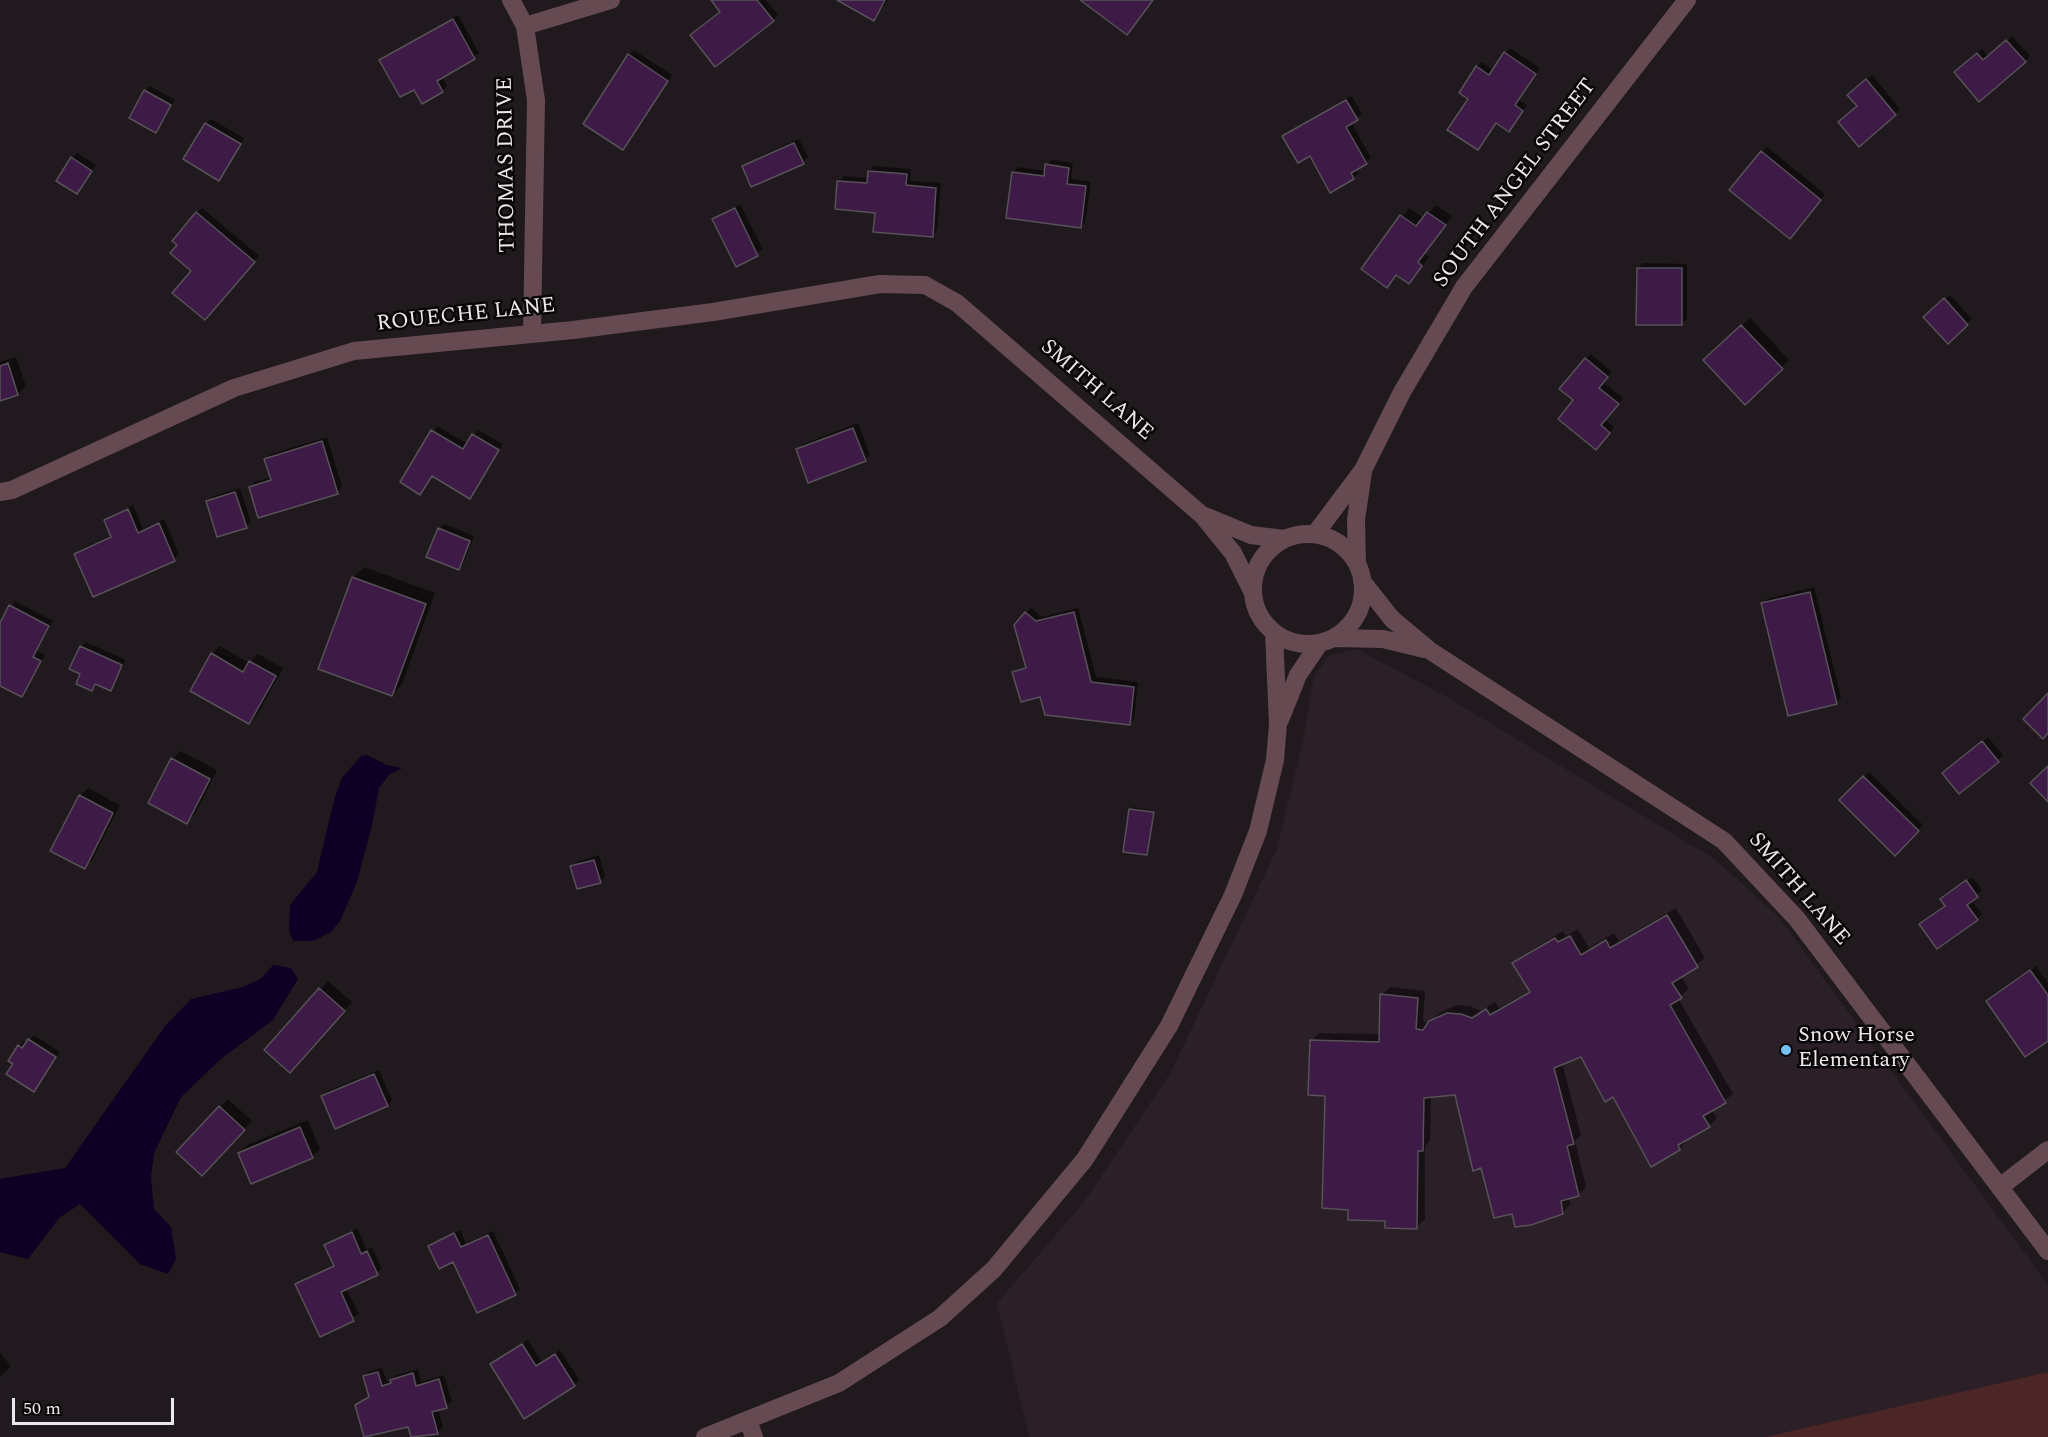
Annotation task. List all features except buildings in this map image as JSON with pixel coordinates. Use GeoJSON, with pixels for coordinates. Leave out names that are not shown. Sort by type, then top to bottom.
{"type":"FeatureCollection","features":[{"type":"Feature","properties":{"kind":"street","name":"THOMAS DRIVE"},"geometry":{"type":"LineString","coordinates":[[511,0],[525,26],[536,100],[532,332]]}},
{"type":"Feature","properties":{"kind":"street"},"geometry":{"type":"LineString","coordinates":[[525,26],[611,0]]}},
{"type":"Feature","properties":{"kind":"street","name":"SOUTH ANGEL STREET"},"geometry":{"type":"LineString","coordinates":[[1315,534],[1363,470],[1402,392],[1464,286],[1687,0]]}},
{"type":"Feature","properties":{"kind":"street","name":"ROUECHE LANE"},"geometry":{"type":"LineString","coordinates":[[0,492],[12,490],[234,388],[354,351],[532,332],[573,330],[713,312],[880,284],[925,285],[957,303]]}},
{"type":"Feature","properties":{"kind":"street","name":"SMITH LANE"},"geometry":{"type":"LineString","coordinates":[[957,303],[1203,516],[1233,553],[1252,591]]}},
{"type":"Feature","properties":{"kind":"street","name":"SOUTH ANGEL STREET"},"geometry":{"type":"LineString","coordinates":[[1359,572],[1356,519],[1363,470]]}},
{"type":"Feature","properties":{"kind":"street","name":"SMITH LANE"},"geometry":{"type":"LineString","coordinates":[[1203,516],[1251,535],[1284,539]]}},
{"type":"Feature","properties":{"kind":"street"},"geometry":{"type":"LineString","coordinates":[[1315,534],[1330,539],[1346,549],[1359,572],[1362,599],[1356,616],[1347,629],[1326,641],[1303,645],[1288,641],[1274,633],[1262,622],[1255,607],[1252,591],[1254,575],[1260,561],[1271,548],[1284,539],[1315,534]]}},
{"type":"Feature","properties":{"kind":"street","name":"SMITH LANE"},"geometry":{"type":"LineString","coordinates":[[1359,572],[1392,619],[1429,650],[1724,841],[1797,919],[2048,1251]]}},
{"type":"Feature","properties":{"kind":"street"},"geometry":{"type":"LineString","coordinates":[[705,1437],[751,1428],[838,1383],[940,1317],[994,1269],[1085,1159],[1169,1026],[1233,895],[1258,831],[1275,760],[1278,724],[1274,633]]}},
{"type":"Feature","properties":{"kind":"street","name":"SMITH LANE"},"geometry":{"type":"LineString","coordinates":[[1326,641],[1383,639],[1429,650]]}},
{"type":"Feature","properties":{"kind":"street"},"geometry":{"type":"LineString","coordinates":[[1278,724],[1298,675],[1326,641]]}},
{"type":"Feature","properties":{"kind":"street"},"geometry":{"type":"LineString","coordinates":[[2000,1187],[2048,1150]]}},
{"type":"Feature","properties":{"kind":"shaded area","name":"Snow Horse Elementary"},"geometry":{"type":"Polygon","coordinates":[[[1357,649],[1447,697],[1713,858],[1778,916],[2048,1285],[2048,1372],[1765,1437],[1029,1437],[997,1303],[1084,1202],[1171,1072],[1276,851],[1303,741],[1314,676],[1328,656],[1357,649]],[[1667,915],[1610,948],[1605,940],[1581,955],[1570,936],[1558,942],[1554,938],[1513,963],[1530,992],[1490,1015],[1486,1009],[1472,1018],[1447,1013],[1429,1020],[1423,1030],[1379,1042],[1310,1040],[1308,1094],[1325,1096],[1349,1220],[1385,1221],[1386,1228],[1417,1228],[1418,1151],[1423,1150],[1424,1098],[1455,1095],[1473,1170],[1481,1168],[1494,1218],[1512,1214],[1516,1226],[1531,1225],[1562,1215],[1561,1201],[1579,1196],[1567,1146],[1574,1144],[1554,1068],[1581,1057],[1605,1102],[1613,1097],[1651,1167],[1680,1150],[1678,1145],[1709,1127],[1703,1116],[1726,1103],[1670,1005],[1682,998],[1672,983],[1698,967],[1667,915]]]}},
{"type":"Feature","properties":{"kind":"shaded area"},"geometry":{"type":"Polygon","coordinates":[[[367,755],[387,765],[402,768],[389,775],[379,788],[357,882],[340,921],[331,932],[313,941],[293,941],[289,931],[290,905],[317,872],[334,800],[342,778],[361,756],[367,755]]]}},
{"type":"Feature","properties":{"kind":"shaded area"},"geometry":{"type":"Polygon","coordinates":[[[273,965],[291,968],[298,979],[273,1020],[222,1058],[181,1097],[154,1153],[151,1176],[154,1209],[171,1227],[176,1259],[168,1274],[140,1264],[80,1204],[59,1218],[28,1259],[0,1252],[0,1179],[65,1168],[165,1026],[191,999],[243,987],[262,978],[273,965]]]}},
{"type":"Feature","properties":{"kind":"shaded area"},"geometry":{"type":"Polygon","coordinates":[[[2048,1372],[2048,1437],[1765,1437],[2048,1372]]]}},
{"type":"Feature","properties":{"kind":"place","name":"Snow Horse Elementary"},"geometry":{"type":"Point","coordinates":[1786,1050]}}]}
